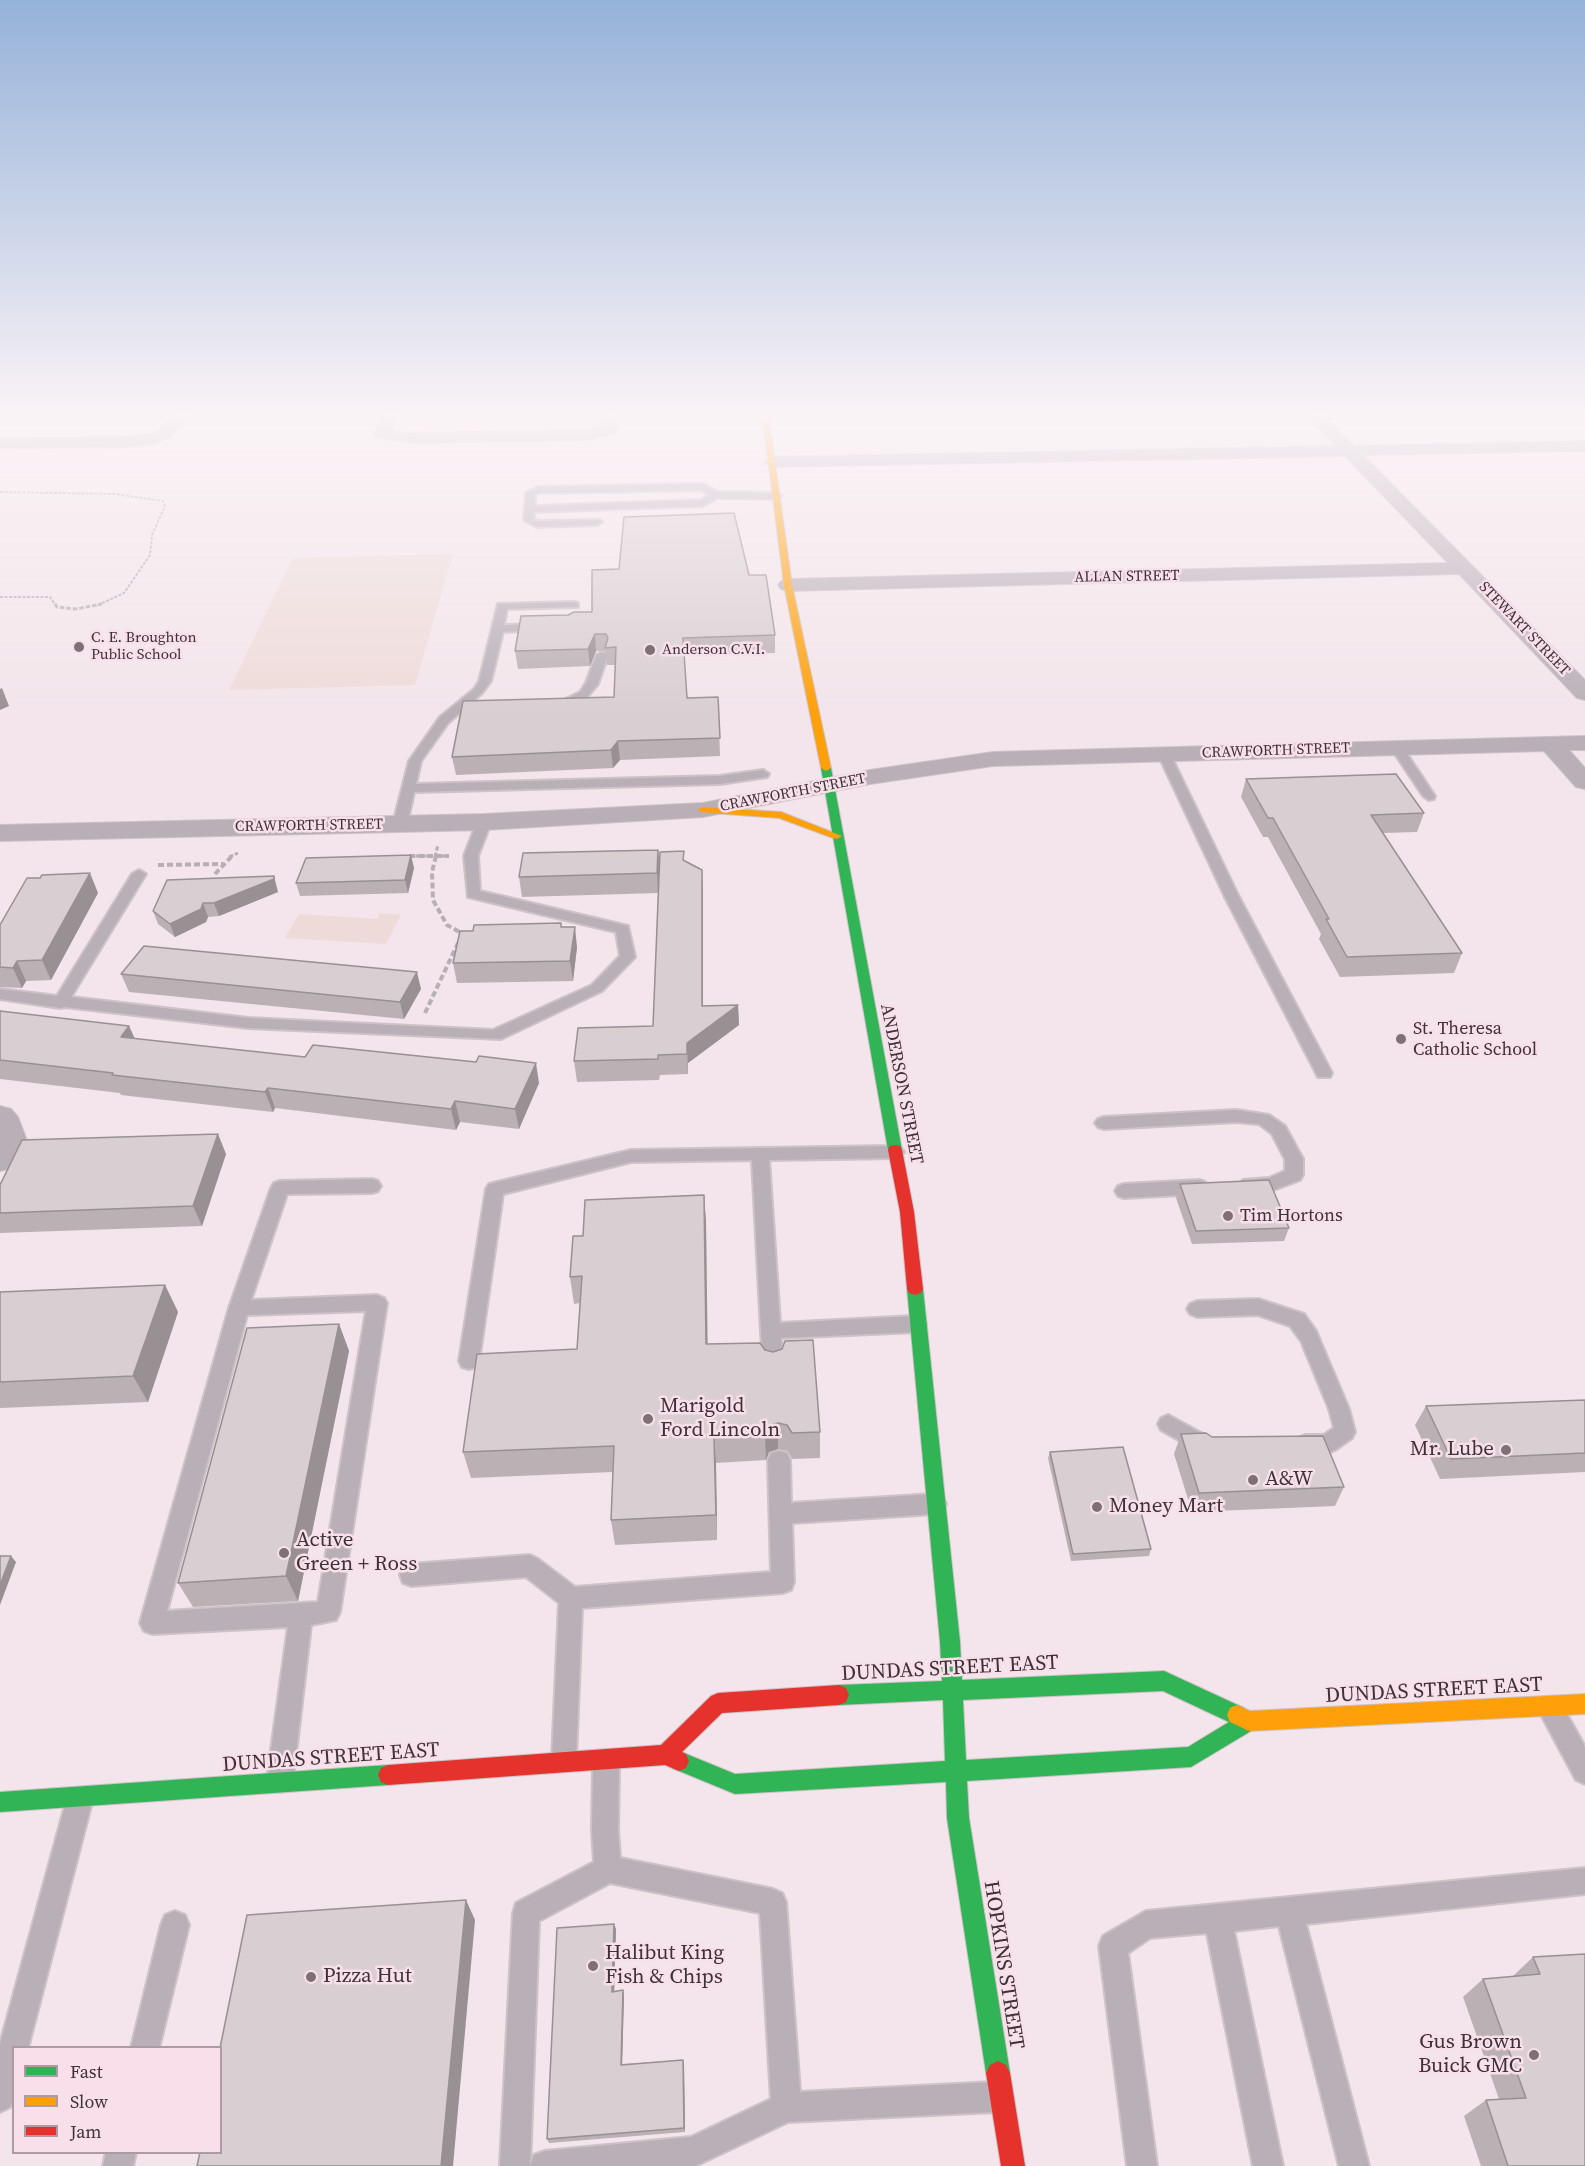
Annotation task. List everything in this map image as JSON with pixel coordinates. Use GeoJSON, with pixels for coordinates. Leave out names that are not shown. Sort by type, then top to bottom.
{"type":"FeatureCollection","features":[{"type":"Feature","properties":{"kind":"main road","name":"ANDERSON STREET"},"geometry":{"type":"LineString","coordinates":[[778,513],[788,585],[830,787],[837,836],[907,1212],[916,1324],[950,1642],[956,1770]]}},
{"type":"Feature","properties":{"kind":"main road"},"geometry":{"type":"LineString","coordinates":[[703,810],[781,815],[800,820],[837,836]]}},
{"type":"Feature","properties":{"kind":"main road","name":"DUNDAS STREET EAST"},"geometry":{"type":"LineString","coordinates":[[664,1755],[718,1702],[1164,1681],[1249,1721],[1585,1704]]}},
{"type":"Feature","properties":{"kind":"main road","name":"DUNDAS STREET EAST"},"geometry":{"type":"LineString","coordinates":[[0,1802],[664,1755],[735,1784],[1191,1757],[1249,1721]]}},
{"type":"Feature","properties":{"kind":"main road","name":"HOPKINS STREET"},"geometry":{"type":"LineString","coordinates":[[956,1770],[958,1818],[1014,2166]]}},
{"type":"Feature","properties":{"kind":"street","name":"STEWART STREET"},"geometry":{"type":"LineString","coordinates":[[1412,513],[1585,693]]}},
{"type":"Feature","properties":{"kind":"street","name":"ALLAN STREET"},"geometry":{"type":"LineString","coordinates":[[788,585],[1466,568]]}},
{"type":"Feature","properties":{"kind":"street","name":"CRAWFORTH STREET"},"geometry":{"type":"LineString","coordinates":[[0,833],[484,822],[703,810],[830,787],[870,777],[993,759],[1585,743]]}},
{"type":"Feature","properties":{"kind":"street"},"geometry":{"type":"LineString","coordinates":[[1551,744],[1585,782]]}},
{"type":"Feature","properties":{"kind":"street"},"geometry":{"type":"LineString","coordinates":[[0,1117],[7,1125],[10,1138],[0,1159]]}},
{"type":"Feature","properties":{"kind":"lane"},"geometry":{"type":"LineString","coordinates":[[530,513],[529,520],[537,524],[597,522]]}},
{"type":"Feature","properties":{"kind":"lane"},"geometry":{"type":"LineString","coordinates":[[400,824],[415,760],[422,748],[444,720],[478,691],[485,681],[502,606],[574,604]]}},
{"type":"Feature","properties":{"kind":"lane"},"geometry":{"type":"LineString","coordinates":[[498,629],[549,627]]}},
{"type":"Feature","properties":{"kind":"lane"},"geometry":{"type":"LineString","coordinates":[[545,709],[559,707],[584,694],[597,675],[602,655]]}},
{"type":"Feature","properties":{"kind":"lane"},"geometry":{"type":"LineString","coordinates":[[455,711],[477,712]]}},
{"type":"Feature","properties":{"kind":"lane"},"geometry":{"type":"LineString","coordinates":[[1397,748],[1429,796]]}},
{"type":"Feature","properties":{"kind":"lane"},"geometry":{"type":"LineString","coordinates":[[1164,754],[1232,897],[1324,1073]]}},
{"type":"Feature","properties":{"kind":"lane"},"geometry":{"type":"LineString","coordinates":[[408,788],[720,780],[763,774]]}},
{"type":"Feature","properties":{"kind":"lane"},"geometry":{"type":"LineString","coordinates":[[0,994],[60,1003],[248,1023],[495,1035],[597,988],[628,957],[623,929],[473,894],[471,855],[484,822]]}},
{"type":"Feature","properties":{"kind":"lane"},"geometry":{"type":"LineString","coordinates":[[60,1003],[139,874]]}},
{"type":"Feature","properties":{"kind":"lane"},"geometry":{"type":"LineString","coordinates":[[1104,1123],[1236,1116],[1263,1119],[1279,1130],[1294,1159],[1294,1176],[1271,1184],[1237,1185]]}},
{"type":"Feature","properties":{"kind":"lane"},"geometry":{"type":"LineString","coordinates":[[469,1361],[495,1189],[631,1156],[895,1152]]}},
{"type":"Feature","properties":{"kind":"lane"},"geometry":{"type":"LineString","coordinates":[[760,1154],[773,1368]]}},
{"type":"Feature","properties":{"kind":"lane"},"geometry":{"type":"LineString","coordinates":[[239,1308],[377,1303],[328,1612],[152,1623],[239,1308],[280,1188],[372,1186]]}},
{"type":"Feature","properties":{"kind":"lane"},"geometry":{"type":"LineString","coordinates":[[1124,1191],[1215,1186]]}},
{"type":"Feature","properties":{"kind":"lane"},"geometry":{"type":"LineString","coordinates":[[1197,1309],[1258,1307],[1297,1320],[1308,1337],[1339,1409],[1346,1432],[1328,1444],[1283,1444]]}},
{"type":"Feature","properties":{"kind":"lane"},"geometry":{"type":"LineString","coordinates":[[771,1330],[916,1324]]}},
{"type":"Feature","properties":{"kind":"lane"},"geometry":{"type":"LineString","coordinates":[[1168,1424],[1205,1445],[1228,1445]]}},
{"type":"Feature","properties":{"kind":"lane"},"geometry":{"type":"LineString","coordinates":[[411,1575],[530,1566],[571,1598],[783,1582],[779,1460]]}},
{"type":"Feature","properties":{"kind":"lane"},"geometry":{"type":"LineString","coordinates":[[780,1514],[936,1504]]}},
{"type":"Feature","properties":{"kind":"lane"},"geometry":{"type":"LineString","coordinates":[[564,1763],[571,1598]]}},
{"type":"Feature","properties":{"kind":"lane"},"geometry":{"type":"LineString","coordinates":[[280,1783],[301,1615]]}},
{"type":"Feature","properties":{"kind":"lane"},"geometry":{"type":"LineString","coordinates":[[1548,1706],[1585,1771]]}},
{"type":"Feature","properties":{"kind":"lane"},"geometry":{"type":"LineString","coordinates":[[606,1758],[605,1831],[608,1869]]}},
{"type":"Feature","properties":{"kind":"lane"},"geometry":{"type":"LineString","coordinates":[[16,2046],[80,1796]]}},
{"type":"Feature","properties":{"kind":"lane"},"geometry":{"type":"LineString","coordinates":[[515,2166],[526,1913],[608,1869],[773,1902],[786,2107]]}},
{"type":"Feature","properties":{"kind":"lane"},"geometry":{"type":"LineString","coordinates":[[1142,2166],[1113,1946],[1146,1925],[1585,1881]]}},
{"type":"Feature","properties":{"kind":"lane"},"geometry":{"type":"LineString","coordinates":[[1289,1912],[1354,2166]]}},
{"type":"Feature","properties":{"kind":"lane"},"geometry":{"type":"LineString","coordinates":[[1218,1919],[1268,2166]]}},
{"type":"Feature","properties":{"kind":"lane"},"geometry":{"type":"LineString","coordinates":[[145,2046],[175,1925]]}},
{"type":"Feature","properties":{"kind":"lane"},"geometry":{"type":"LineString","coordinates":[[6,2083],[12,2060]]}},
{"type":"Feature","properties":{"kind":"lane"},"geometry":{"type":"LineString","coordinates":[[544,2166],[693,2152],[786,2107],[1002,2097]]}},
{"type":"Feature","properties":{"kind":"path"},"geometry":{"type":"LineString","coordinates":[[0,597],[50,597],[57,606],[76,609],[100,605],[124,593],[150,555],[152,535],[162,513]]}},
{"type":"Feature","properties":{"kind":"path"},"geometry":{"type":"LineString","coordinates":[[417,1031],[463,933],[447,925],[433,900],[432,872],[438,844]]}},
{"type":"Feature","properties":{"kind":"path"},"geometry":{"type":"LineString","coordinates":[[402,857],[471,855]]}},
{"type":"Feature","properties":{"kind":"shaded area"},"geometry":{"type":"Polygon","coordinates":[[[453,554],[415,685],[229,690],[293,558],[453,554]]]}},
{"type":"Feature","properties":{"kind":"shaded area"},"geometry":{"type":"Polygon","coordinates":[[[380,913],[401,915],[386,944],[285,938],[299,914],[377,919],[380,913]]]}},
{"type":"Feature","properties":{"kind":"building","name":"Anderson C.V.I."},"geometry":{"type":"Polygon","coordinates":[[[734,513],[749,575],[766,575],[775,635],[683,638],[687,698],[718,697],[720,738],[618,741],[611,750],[452,757],[463,701],[614,697],[616,647],[605,648],[608,638],[606,634],[595,634],[588,649],[515,651],[521,616],[592,612],[592,570],[619,569],[624,517],[734,513]]]}},
{"type":"Feature","properties":{"kind":"building"},"geometry":{"type":"Polygon","coordinates":[[[1396,774],[1424,813],[1371,815],[1462,953],[1347,957],[1326,919],[1329,919],[1273,818],[1268,818],[1246,779],[1396,774]]]}},
{"type":"Feature","properties":{"kind":"building"},"geometry":{"type":"Polygon","coordinates":[[[658,850],[657,873],[519,877],[523,853],[658,850]]]}},
{"type":"Feature","properties":{"kind":"building"},"geometry":{"type":"Polygon","coordinates":[[[684,851],[683,860],[702,870],[702,1006],[738,1005],[687,1043],[687,1054],[658,1055],[658,1059],[574,1061],[578,1028],[653,1026],[660,852],[684,851]]]}},
{"type":"Feature","properties":{"kind":"building"},"geometry":{"type":"Polygon","coordinates":[[[411,855],[405,880],[296,883],[306,858],[411,855]]]}},
{"type":"Feature","properties":{"kind":"building"},"geometry":{"type":"Polygon","coordinates":[[[90,873],[42,960],[17,961],[13,968],[0,967],[0,925],[27,878],[40,878],[42,875],[90,873]]]}},
{"type":"Feature","properties":{"kind":"building"},"geometry":{"type":"Polygon","coordinates":[[[274,876],[274,879],[214,903],[203,903],[201,909],[170,924],[153,911],[167,880],[274,876]]]}},
{"type":"Feature","properties":{"kind":"building"},"geometry":{"type":"Polygon","coordinates":[[[561,923],[561,927],[575,927],[570,961],[453,963],[460,931],[473,931],[474,925],[561,923]]]}},
{"type":"Feature","properties":{"kind":"building"},"geometry":{"type":"Polygon","coordinates":[[[144,946],[417,972],[400,1002],[121,974],[144,946]]]}},
{"type":"Feature","properties":{"kind":"building"},"geometry":{"type":"Polygon","coordinates":[[[0,1011],[129,1026],[121,1037],[305,1057],[313,1045],[476,1062],[479,1056],[536,1063],[515,1109],[455,1101],[451,1109],[268,1088],[265,1092],[0,1060],[0,1011]]]}},
{"type":"Feature","properties":{"kind":"building"},"geometry":{"type":"Polygon","coordinates":[[[218,1134],[193,1206],[0,1213],[0,1185],[22,1140],[218,1134]]]}},
{"type":"Feature","properties":{"kind":"building","name":"Tim Hortons"},"geometry":{"type":"Polygon","coordinates":[[[1269,1180],[1289,1228],[1196,1231],[1180,1184],[1269,1180]]]}},
{"type":"Feature","properties":{"kind":"building","name":"Marigold Ford Lincoln"},"geometry":{"type":"Polygon","coordinates":[[[704,1195],[706,1344],[760,1343],[765,1350],[773,1352],[782,1349],[785,1341],[813,1340],[820,1432],[792,1433],[787,1425],[778,1423],[768,1426],[765,1434],[714,1437],[716,1515],[611,1520],[614,1446],[463,1452],[477,1354],[577,1349],[582,1276],[570,1277],[573,1236],[583,1236],[585,1200],[704,1195]]]}},
{"type":"Feature","properties":{"kind":"building"},"geometry":{"type":"Polygon","coordinates":[[[165,1285],[133,1376],[0,1382],[0,1292],[165,1285]]]}},
{"type":"Feature","properties":{"kind":"building"},"geometry":{"type":"Polygon","coordinates":[[[339,1324],[286,1576],[178,1583],[247,1328],[339,1324]]]}},
{"type":"Feature","properties":{"kind":"building"},"geometry":{"type":"Polygon","coordinates":[[[1585,1400],[1585,1453],[1451,1459],[1426,1406],[1585,1400]]]}},
{"type":"Feature","properties":{"kind":"building","name":"A&W"},"geometry":{"type":"Polygon","coordinates":[[[1206,1433],[1212,1437],[1323,1436],[1344,1487],[1199,1493],[1181,1434],[1206,1433]]]}},
{"type":"Feature","properties":{"kind":"building","name":"Money Mart"},"geometry":{"type":"Polygon","coordinates":[[[1123,1447],[1151,1549],[1073,1554],[1050,1452],[1123,1447]]]}},
{"type":"Feature","properties":{"kind":"building"},"geometry":{"type":"Polygon","coordinates":[[[0,1556],[11,1556],[0,1585],[0,1556]]]}},
{"type":"Feature","properties":{"kind":"building"},"geometry":{"type":"Polygon","coordinates":[[[466,1900],[441,2166],[197,2166],[200,2154],[222,2154],[220,2046],[247,1915],[466,1900]]]}},
{"type":"Feature","properties":{"kind":"building"},"geometry":{"type":"Polygon","coordinates":[[[614,1924],[612,1992],[623,1990],[621,2065],[683,2060],[684,2128],[547,2139],[557,1928],[614,1924]]]}},
{"type":"Feature","properties":{"kind":"building","name":"Gus Brown Buick GMC"},"geometry":{"type":"Polygon","coordinates":[[[1585,1954],[1585,2166],[1508,2166],[1486,2100],[1526,2098],[1483,1979],[1540,1974],[1533,1957],[1585,1954]]]}},
{"type":"Feature","properties":{"kind":"traffic: fast"},"geometry":{"type":"LineString","coordinates":[[826,768],[895,1150]]}},
{"type":"Feature","properties":{"kind":"traffic: fast"},"geometry":{"type":"LineString","coordinates":[[915,1289],[950,1642],[958,1818],[998,2073]]}},
{"type":"Feature","properties":{"kind":"traffic: fast"},"geometry":{"type":"LineString","coordinates":[[839,1695],[1164,1681],[1237,1715]]}},
{"type":"Feature","properties":{"kind":"traffic: fast"},"geometry":{"type":"LineString","coordinates":[[679,1761],[735,1784],[1191,1757],[1249,1721]]}},
{"type":"Feature","properties":{"kind":"traffic: fast"},"geometry":{"type":"LineString","coordinates":[[0,1802],[388,1775]]}},
{"type":"Feature","properties":{"kind":"traffic: slow"},"geometry":{"type":"LineString","coordinates":[[778,513],[788,585],[826,768]]}},
{"type":"Feature","properties":{"kind":"traffic: slow"},"geometry":{"type":"LineString","coordinates":[[703,810],[781,815],[837,836]]}},
{"type":"Feature","properties":{"kind":"traffic: slow"},"geometry":{"type":"LineString","coordinates":[[1237,1715],[1249,1721],[1585,1704]]}},
{"type":"Feature","properties":{"kind":"traffic: jam"},"geometry":{"type":"LineString","coordinates":[[895,1150],[907,1212],[915,1289]]}},
{"type":"Feature","properties":{"kind":"traffic: jam"},"geometry":{"type":"LineString","coordinates":[[665,1755],[718,1703],[839,1695]]}},
{"type":"Feature","properties":{"kind":"traffic: jam"},"geometry":{"type":"LineString","coordinates":[[388,1775],[665,1755],[679,1761]]}},
{"type":"Feature","properties":{"kind":"traffic: jam"},"geometry":{"type":"LineString","coordinates":[[998,2073],[1013,2166]]}},
{"type":"Feature","properties":{"kind":"place","name":"C. E. Broughton Public School"},"geometry":{"type":"Point","coordinates":[79,647]}},
{"type":"Feature","properties":{"kind":"place","name":"Anderson C.V.I."},"geometry":{"type":"Point","coordinates":[650,650]}},
{"type":"Feature","properties":{"kind":"place","name":"St. Theresa Catholic School"},"geometry":{"type":"Point","coordinates":[1401,1039]}},
{"type":"Feature","properties":{"kind":"place","name":"Tim Hortons"},"geometry":{"type":"Point","coordinates":[1228,1216]}},
{"type":"Feature","properties":{"kind":"place","name":"Marigold Ford Lincoln"},"geometry":{"type":"Point","coordinates":[648,1419]}},
{"type":"Feature","properties":{"kind":"place","name":"Mr. Lube"},"geometry":{"type":"Point","coordinates":[1506,1450]}},
{"type":"Feature","properties":{"kind":"place","name":"A&W"},"geometry":{"type":"Point","coordinates":[1253,1480]}},
{"type":"Feature","properties":{"kind":"place","name":"Money Mart"},"geometry":{"type":"Point","coordinates":[1097,1507]}},
{"type":"Feature","properties":{"kind":"place","name":"Active Green + Ross"},"geometry":{"type":"Point","coordinates":[284,1553]}},
{"type":"Feature","properties":{"kind":"place","name":"Halibut King Fish & Chips"},"geometry":{"type":"Point","coordinates":[593,1966]}},
{"type":"Feature","properties":{"kind":"place","name":"Pizza Hut"},"geometry":{"type":"Point","coordinates":[311,1977]}},
{"type":"Feature","properties":{"kind":"place","name":"Gus Brown Buick GMC"},"geometry":{"type":"Point","coordinates":[1534,2055]}}]}
